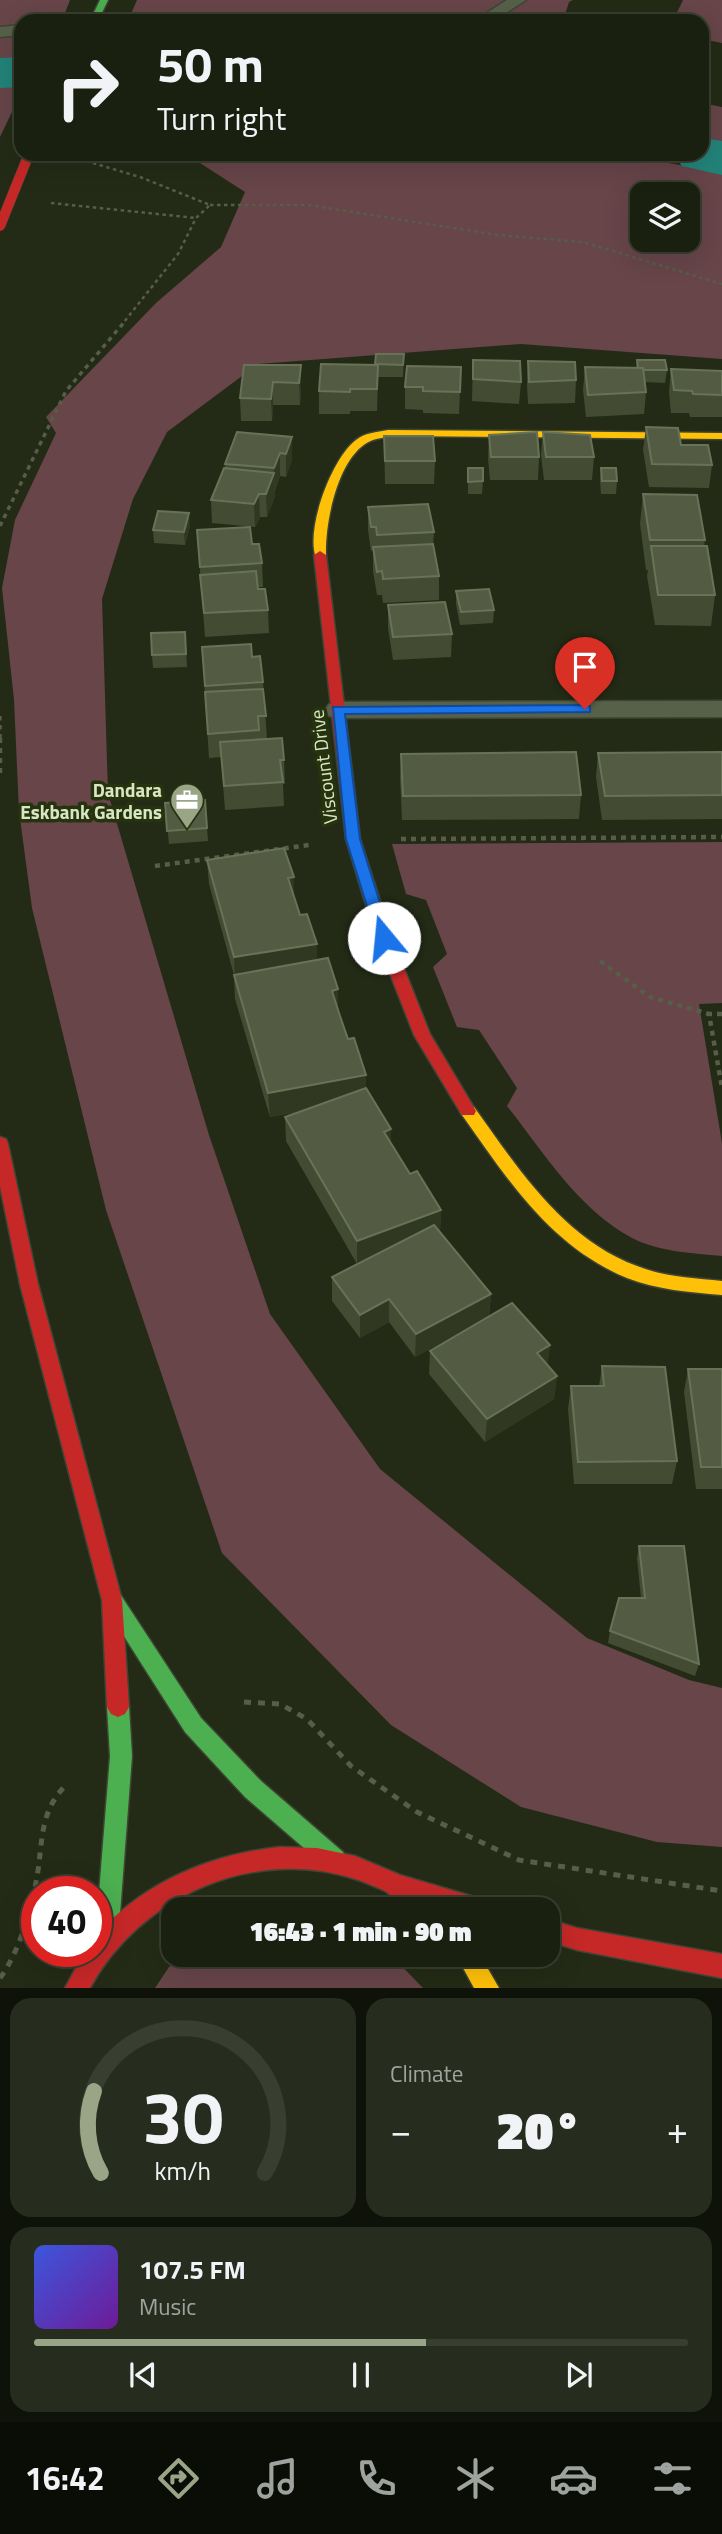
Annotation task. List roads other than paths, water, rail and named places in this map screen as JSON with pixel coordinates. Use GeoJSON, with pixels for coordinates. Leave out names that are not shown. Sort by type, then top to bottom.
{"type":"FeatureCollection","features":[{"type":"Feature","properties":{"kind":"street"},"geometry":{"type":"LineString","coordinates":[[0,226],[26,161]]}},
{"type":"Feature","properties":{"kind":"street","name":"Viscount Drive"},"geometry":{"type":"LineString","coordinates":[[722,436],[397,432],[373,436],[358,443],[347,455],[320,528],[318,541],[353,839],[384,938],[422,1035],[454,1092],[531,1199],[578,1245],[633,1275],[690,1287],[722,1288]]}},
{"type":"Feature","properties":{"kind":"street"},"geometry":{"type":"LineString","coordinates":[[0,1144],[29,1284],[112,1600],[121,1756],[112,1876]]}},
{"type":"Feature","properties":{"kind":"street"},"geometry":{"type":"LineString","coordinates":[[112,1600],[193,1725],[253,1789],[335,1860]]}},
{"type":"Feature","properties":{"kind":"street"},"geometry":{"type":"LineString","coordinates":[[112,1936],[157,1895],[214,1866],[274,1856],[335,1860],[392,1883],[438,1897]]}},
{"type":"Feature","properties":{"kind":"street"},"geometry":{"type":"LineString","coordinates":[[392,1883],[410,1897]]}},
{"type":"Feature","properties":{"kind":"street"},"geometry":{"type":"LineString","coordinates":[[560,1934],[722,1966]]}},
{"type":"Feature","properties":{"kind":"street"},"geometry":{"type":"LineString","coordinates":[[77,1988],[90,1967]]}},
{"type":"Feature","properties":{"kind":"street"},"geometry":{"type":"LineString","coordinates":[[474,1967],[487,1988]]}},
{"type":"Feature","properties":{"kind":"lane"},"geometry":{"type":"LineString","coordinates":[[494,14],[518,0]]}},
{"type":"Feature","properties":{"kind":"lane"},"geometry":{"type":"LineString","coordinates":[[338,710],[722,709]]}},
{"type":"Feature","properties":{"kind":"waterway"},"geometry":{"type":"LineString","coordinates":[[0,73],[14,72]]}},
{"type":"Feature","properties":{"kind":"waterway"},"geometry":{"type":"LineString","coordinates":[[709,156],[722,158]]}},
{"type":"Feature","properties":{"kind":"place","name":"Dandara Eskbank Gardens"},"geometry":{"type":"Point","coordinates":[187,830]}}]}
